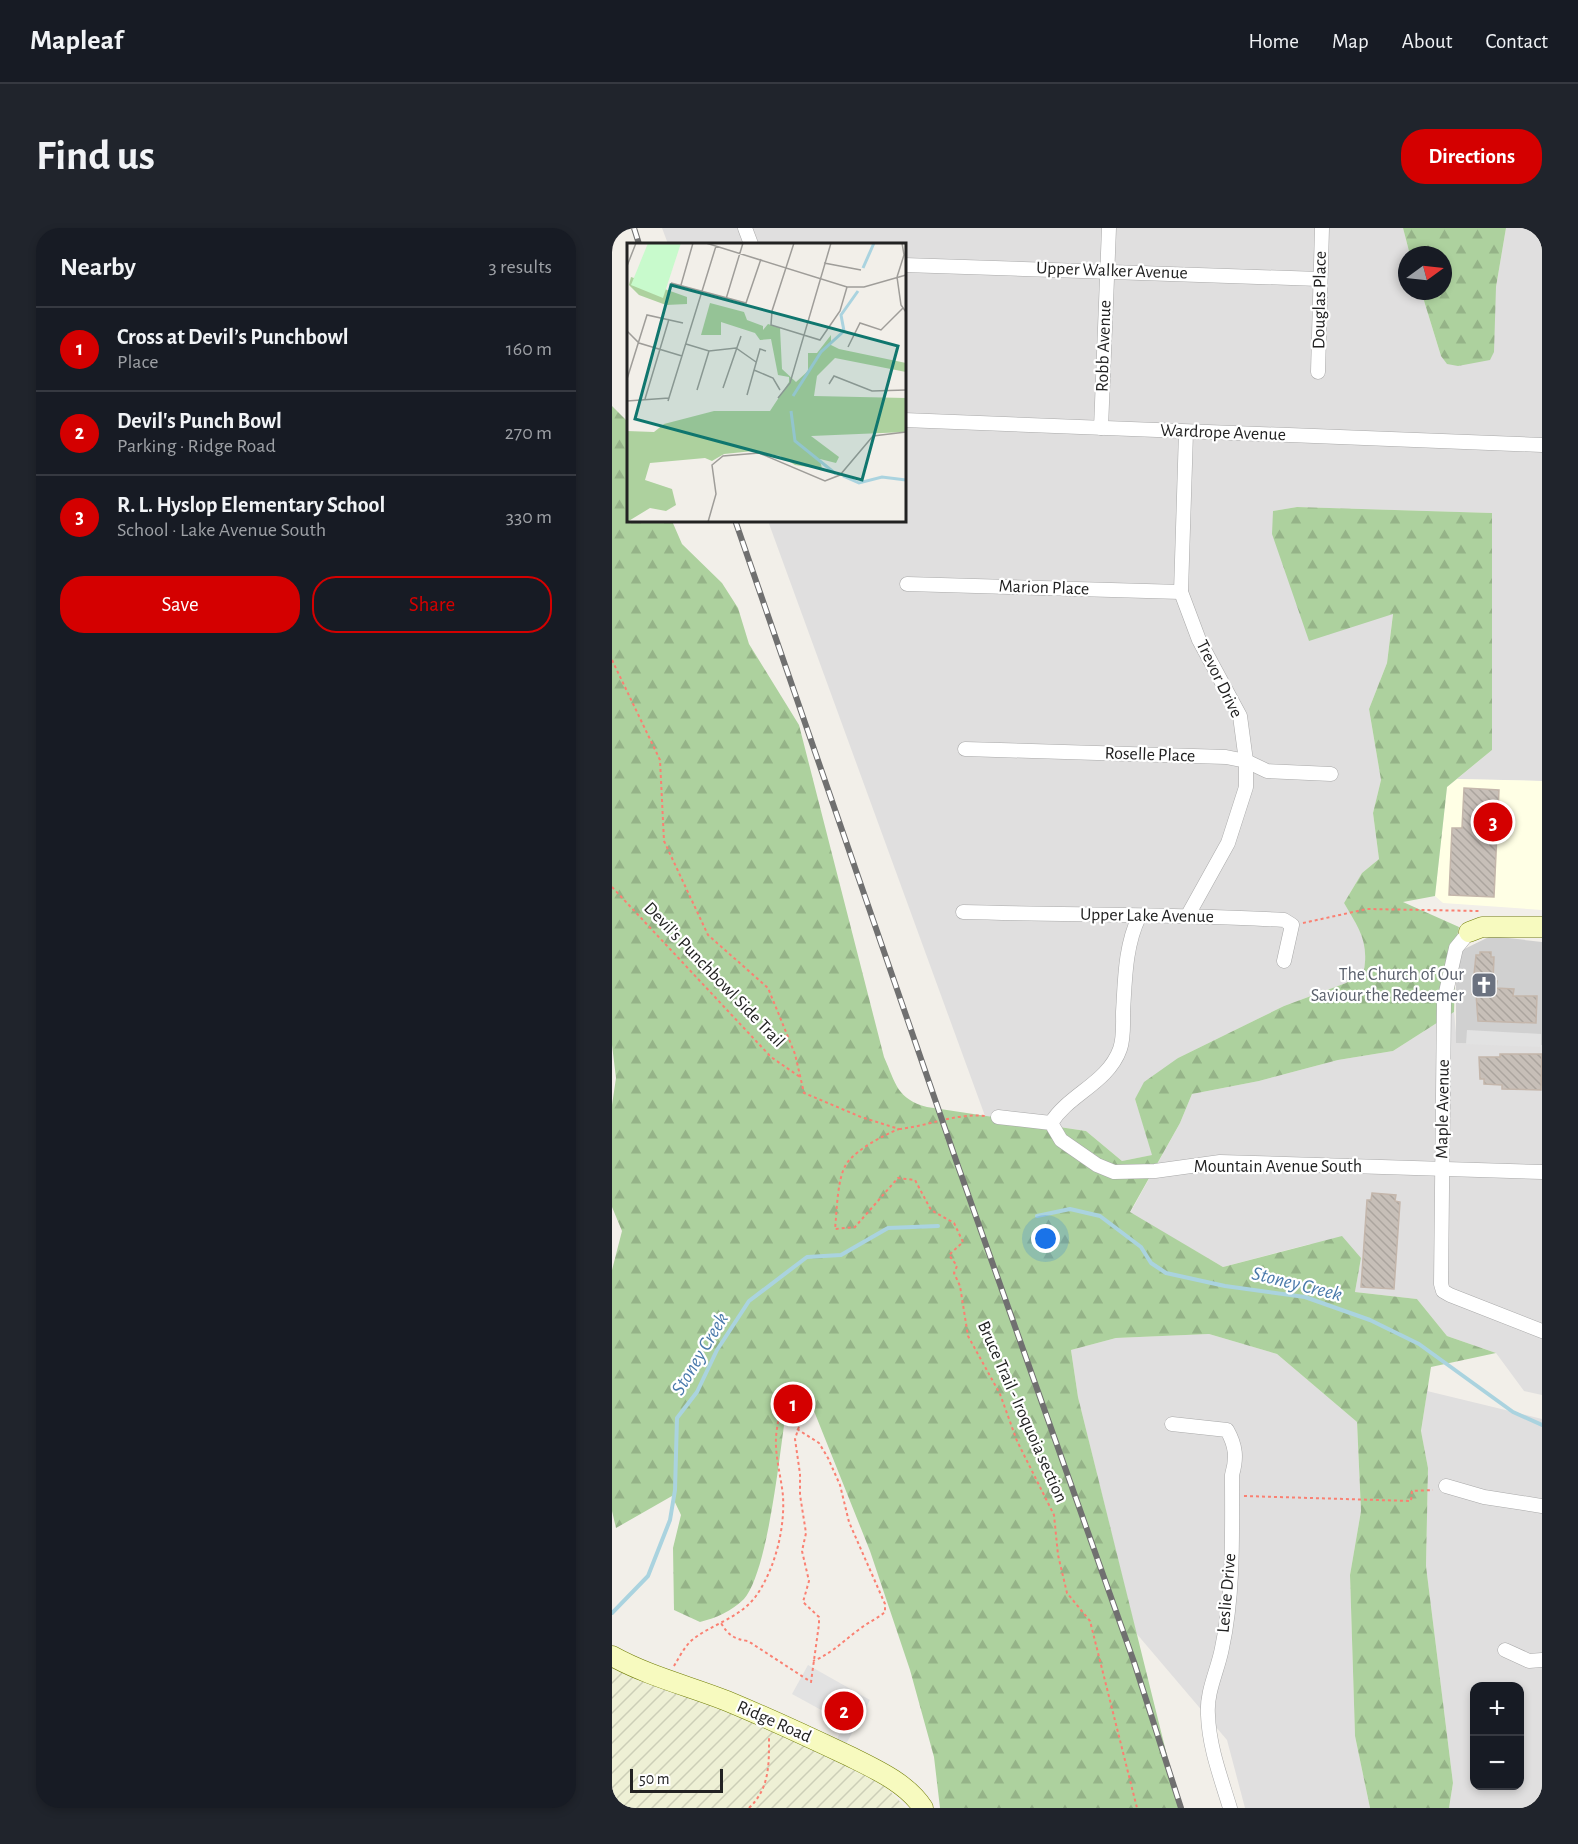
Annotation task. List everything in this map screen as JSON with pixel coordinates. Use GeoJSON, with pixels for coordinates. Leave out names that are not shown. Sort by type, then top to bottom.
{"type":"FeatureCollection","features":[{"type":"Feature","properties":{"kind":"main road"},"geometry":{"type":"LineString","coordinates":[[1469,932],[1482,927],[1542,927]]}},
{"type":"Feature","properties":{"kind":"main road","name":"Ridge Road"},"geometry":{"type":"LineString","coordinates":[[612,1656],[632,1667],[767,1719],[894,1780],[918,1799],[923,1808]]}},
{"type":"Feature","properties":{"kind":"street"},"geometry":{"type":"LineString","coordinates":[[745,228],[751,243]]}},
{"type":"Feature","properties":{"kind":"street","name":"Robb Avenue"},"geometry":{"type":"LineString","coordinates":[[1101,428],[1109,228]]}},
{"type":"Feature","properties":{"kind":"street","name":"Douglas Place"},"geometry":{"type":"LineString","coordinates":[[1318,372],[1322,228]]}},
{"type":"Feature","properties":{"kind":"street","name":"Upper Walker Avenue"},"geometry":{"type":"LineString","coordinates":[[906,265],[1107,270],[1319,279]]}},
{"type":"Feature","properties":{"kind":"street","name":"Wardrope Avenue"},"geometry":{"type":"LineString","coordinates":[[906,420],[1542,445]]}},
{"type":"Feature","properties":{"kind":"street","name":"Trevor Drive"},"geometry":{"type":"LineString","coordinates":[[1186,432],[1181,592],[1199,640],[1240,716],[1246,761],[1246,787],[1228,843],[1188,915]]}},
{"type":"Feature","properties":{"kind":"street","name":"Marion Place"},"geometry":{"type":"LineString","coordinates":[[907,584],[1181,592]]}},
{"type":"Feature","properties":{"kind":"street","name":"Roselle Place"},"geometry":{"type":"LineString","coordinates":[[965,749],[1226,757],[1246,761],[1267,771],[1331,774]]}},
{"type":"Feature","properties":{"kind":"street","name":"Upper Lake Avenue"},"geometry":{"type":"LineString","coordinates":[[963,912],[1188,915],[1284,920],[1292,925]]}},
{"type":"Feature","properties":{"kind":"street"},"geometry":{"type":"LineString","coordinates":[[998,1117],[1051,1123],[1058,1111],[1106,1072],[1120,1050],[1128,954],[1132,930],[1139,916]]}},
{"type":"Feature","properties":{"kind":"street"},"geometry":{"type":"LineString","coordinates":[[1284,961],[1292,925]]}},
{"type":"Feature","properties":{"kind":"street","name":"Maple Avenue"},"geometry":{"type":"LineString","coordinates":[[1469,932],[1456,948],[1444,1001],[1441,1284],[1443,1291],[1542,1331]]}},
{"type":"Feature","properties":{"kind":"street","name":"Mountain Avenue South"},"geometry":{"type":"LineString","coordinates":[[1051,1123],[1061,1140],[1097,1165],[1114,1172],[1155,1171],[1220,1162],[1542,1172]]}},
{"type":"Feature","properties":{"kind":"street","name":"Leslie Drive"},"geometry":{"type":"LineString","coordinates":[[1172,1424],[1227,1430],[1234,1443],[1236,1461],[1232,1475],[1230,1576],[1224,1630],[1207,1713],[1212,1744],[1230,1808]]}},
{"type":"Feature","properties":{"kind":"street"},"geometry":{"type":"LineString","coordinates":[[1446,1486],[1484,1497],[1542,1506]]}},
{"type":"Feature","properties":{"kind":"street"},"geometry":{"type":"LineString","coordinates":[[1505,1650],[1529,1660],[1542,1660]]}},
{"type":"Feature","properties":{"kind":"path"},"geometry":{"type":"LineString","coordinates":[[612,660],[660,760],[664,841],[708,935],[768,988],[795,1054],[804,1093],[861,1117],[899,1129],[923,1126],[965,1114],[998,1117]]}},
{"type":"Feature","properties":{"kind":"path","name":"Devil's Punchbowl Side Trail"},"geometry":{"type":"LineString","coordinates":[[612,887],[771,1057],[800,1077]]}},
{"type":"Feature","properties":{"kind":"path"},"geometry":{"type":"LineString","coordinates":[[1292,925],[1367,909],[1482,911]]}},
{"type":"Feature","properties":{"kind":"path","name":"Bruce Trail - Iroquoia section"},"geometry":{"type":"LineString","coordinates":[[899,1129],[878,1138],[847,1163],[838,1194],[836,1229],[855,1227],[898,1178],[915,1180],[931,1210],[954,1223],[963,1242],[949,1255],[957,1266],[954,1273],[960,1286],[968,1336],[1000,1394],[1017,1441],[1054,1515],[1058,1556],[1067,1593],[1090,1621],[1137,1808]]}},
{"type":"Feature","properties":{"kind":"path"},"geometry":{"type":"LineString","coordinates":[[666,1679],[692,1641],[721,1623],[736,1615],[755,1597],[771,1569],[778,1548],[783,1497],[776,1455],[782,1400],[791,1394],[800,1396],[806,1405],[795,1440],[806,1533],[802,1551],[809,1581],[803,1602],[819,1617],[811,1682],[748,1641],[736,1640],[727,1634],[721,1623]]}},
{"type":"Feature","properties":{"kind":"path"},"geometry":{"type":"LineString","coordinates":[[797,1429],[819,1443],[828,1458],[840,1485],[849,1522],[885,1604],[885,1612],[882,1615],[862,1627],[831,1653],[813,1661]]}},
{"type":"Feature","properties":{"kind":"path"},"geometry":{"type":"LineString","coordinates":[[1232,1495],[1411,1501],[1412,1491],[1432,1491],[1446,1486]]}},
{"type":"Feature","properties":{"kind":"path"},"geometry":{"type":"LineString","coordinates":[[749,1808],[760,1797],[770,1766],[767,1719]]}},
{"type":"Feature","properties":{"kind":"shaded area"},"geometry":{"type":"Polygon","coordinates":[[[662,228],[1403,228],[1408,246],[1398,246],[1398,300],[1424,300],[1441,356],[1496,287],[1506,228],[1542,228],[1542,781],[1457,779],[1492,750],[1492,513],[1297,507],[1273,511],[1393,613],[1387,663],[1369,709],[1381,780],[1373,813],[1379,859],[1362,873],[1344,903],[1359,928],[1367,951],[1364,970],[1346,983],[1284,1006],[1178,1058],[1135,1099],[1153,1155],[1122,1161],[1086,1131],[985,1116],[768,522],[906,522],[906,243],[668,243],[662,228]]]}},
{"type":"Feature","properties":{"kind":"shaded area"},"geometry":{"type":"Polygon","coordinates":[[[1457,779],[1542,781],[1542,910],[1443,903],[1435,896],[1447,787],[1457,779]]]}},
{"type":"Feature","properties":{"kind":"shaded area"},"geometry":{"type":"Polygon","coordinates":[[[1491,936],[1542,942],[1542,1045],[1456,1043],[1456,953],[1491,936]]]}},
{"type":"Feature","properties":{"kind":"shaded area"},"geometry":{"type":"Polygon","coordinates":[[[1454,1012],[1457,1043],[1542,1045],[1542,1395],[1524,1391],[1496,1353],[1447,1336],[1417,1299],[1355,1292],[1361,1258],[1310,1244],[1223,1267],[1130,1213],[1180,1123],[1192,1094],[1259,1081],[1338,1060],[1393,1051],[1454,1012]]]}},
{"type":"Feature","properties":{"kind":"shaded area"},"geometry":{"type":"Polygon","coordinates":[[[1467,1030],[1541,1034],[1541,1047],[1466,1044],[1467,1030]]]}},
{"type":"Feature","properties":{"kind":"shaded area"},"geometry":{"type":"Polygon","coordinates":[[[1209,1334],[1277,1354],[1357,1422],[1361,1511],[1350,1575],[1355,1736],[1370,1808],[1245,1808],[1227,1740],[1136,1633],[1078,1397],[1071,1350],[1116,1338],[1209,1334]]]}},
{"type":"Feature","properties":{"kind":"shaded area"},"geometry":{"type":"Polygon","coordinates":[[[1427,1391],[1542,1419],[1542,1808],[1449,1808],[1453,1783],[1426,1566],[1428,1468],[1421,1432],[1427,1391]]]}},
{"type":"Feature","properties":{"kind":"shaded area"},"geometry":{"type":"Polygon","coordinates":[[[808,1665],[870,1700],[846,1744],[837,1739],[845,1723],[792,1694],[808,1665]]]}},
{"type":"Feature","properties":{"kind":"shaded area"},"geometry":{"type":"Polygon","coordinates":[[[612,1668],[863,1763],[906,1808],[612,1808],[612,1668]]]}},
{"type":"Feature","properties":{"kind":"green space"},"geometry":{"type":"Polygon","coordinates":[[[1403,228],[1506,228],[1496,287],[1494,352],[1490,360],[1458,366],[1447,364],[1441,356],[1424,300],[1452,300],[1452,246],[1408,246],[1403,228]]]}},
{"type":"Feature","properties":{"kind":"green space"},"geometry":{"type":"Polygon","coordinates":[[[612,406],[627,421],[627,522],[672,522],[682,544],[722,583],[738,608],[749,644],[799,725],[884,1057],[903,1095],[927,1107],[1086,1131],[1122,1161],[1152,1155],[1135,1099],[1144,1082],[1178,1058],[1284,1006],[1346,983],[1364,970],[1364,942],[1344,903],[1362,873],[1379,859],[1373,813],[1381,780],[1369,709],[1387,663],[1393,614],[1309,641],[1272,534],[1273,511],[1297,507],[1492,513],[1492,750],[1447,787],[1435,896],[1403,902],[1459,927],[1456,942],[1454,1012],[1393,1051],[1338,1060],[1259,1081],[1192,1094],[1180,1123],[1130,1212],[1223,1267],[1342,1236],[1361,1258],[1355,1292],[1417,1299],[1447,1336],[1496,1353],[1431,1367],[1421,1431],[1428,1468],[1426,1566],[1453,1783],[1449,1808],[1370,1808],[1355,1736],[1350,1575],[1361,1511],[1357,1422],[1277,1354],[1209,1334],[1116,1338],[1071,1350],[1078,1397],[1180,1808],[940,1808],[934,1757],[910,1670],[870,1551],[808,1396],[786,1411],[766,1538],[760,1564],[744,1599],[718,1616],[700,1622],[674,1610],[673,1548],[681,1515],[672,1496],[616,1528],[612,1511],[612,1270],[622,1231],[612,1207],[612,1105],[616,1078],[612,1045],[612,406]]]}},
{"type":"Feature","properties":{"kind":"building"},"geometry":{"type":"Polygon","coordinates":[[[1464,788],[1499,790],[1494,897],[1449,895],[1452,828],[1462,828],[1464,788]]]}},
{"type":"Feature","properties":{"kind":"building","name":"The Church of Our Saviour the Redeemer"},"geometry":{"type":"Polygon","coordinates":[[[1480,952],[1491,952],[1491,957],[1494,957],[1493,981],[1497,981],[1496,988],[1514,989],[1513,996],[1537,996],[1536,1023],[1478,1021],[1476,994],[1472,994],[1476,955],[1480,955],[1480,952]]]}},
{"type":"Feature","properties":{"kind":"building"},"geometry":{"type":"Polygon","coordinates":[[[1500,1054],[1542,1054],[1541,1090],[1502,1089],[1502,1085],[1484,1084],[1484,1079],[1480,1079],[1479,1057],[1500,1057],[1500,1054]]]}},
{"type":"Feature","properties":{"kind":"building"},"geometry":{"type":"Polygon","coordinates":[[[1372,1193],[1396,1195],[1395,1201],[1400,1202],[1394,1289],[1361,1287],[1367,1200],[1371,1200],[1372,1193]]]}},
{"type":"Feature","properties":{"kind":"waterway","name":"Stoney Creek"},"geometry":{"type":"LineString","coordinates":[[1037,1216],[1070,1209],[1100,1216],[1141,1247],[1151,1263],[1166,1273],[1225,1286],[1305,1297],[1370,1320],[1419,1344],[1513,1412],[1542,1425]]}},
{"type":"Feature","properties":{"kind":"waterway","name":"Stoney Creek"},"geometry":{"type":"LineString","coordinates":[[612,1613],[648,1576],[670,1520],[675,1490],[677,1418],[697,1392],[717,1350],[749,1301],[807,1257],[841,1255],[888,1228],[938,1226]]}},
{"type":"Feature","properties":{"kind":"railway"},"geometry":{"type":"LineString","coordinates":[[634,228],[639,243]]}},
{"type":"Feature","properties":{"kind":"railway"},"geometry":{"type":"LineString","coordinates":[[736,522],[958,1166],[1134,1662],[1181,1808]]}},
{"type":"Feature","properties":{"kind":"place","name":"R. L. Hyslop Elementary School"},"geometry":{"type":"Point","coordinates":[1493,822]}},
{"type":"Feature","properties":{"kind":"place","name":"The Church of Our Saviour the Redeemer"},"geometry":{"type":"Point","coordinates":[1484,985]}},
{"type":"Feature","properties":{"kind":"place","name":"Cross at Devil’s Punchbowl"},"geometry":{"type":"Point","coordinates":[793,1404]}},
{"type":"Feature","properties":{"kind":"place","name":"Devil's Punch Bowl"},"geometry":{"type":"Point","coordinates":[844,1711]}}]}
